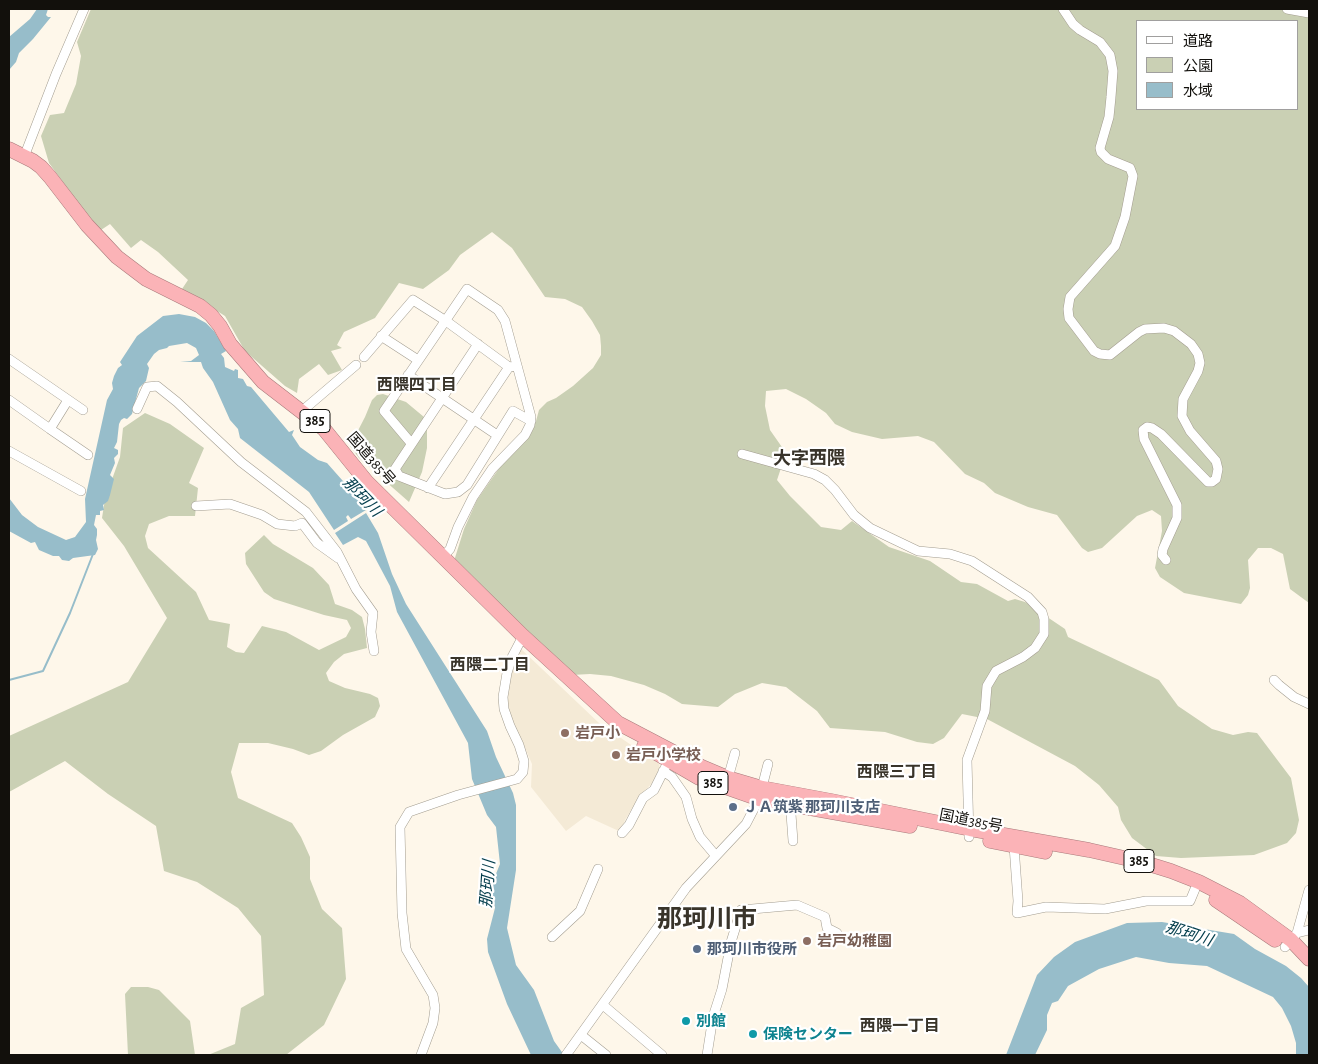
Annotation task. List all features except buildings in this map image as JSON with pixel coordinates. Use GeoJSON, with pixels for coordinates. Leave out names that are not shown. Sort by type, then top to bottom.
{"type":"FeatureCollection","features":[{"type":"Feature","properties":{"kind":"highway","name":"国道385号"},"geometry":{"type":"LineString","coordinates":[[9,150],[33,161],[50,176],[87,225],[117,257],[146,279],[205,310],[220,326],[230,344],[250,369],[263,382],[302,410],[324,429],[366,481],[523,636],[618,723],[668,762],[699,778],[760,794],[969,833],[1014,846],[1133,868],[1169,879],[1195,889],[1234,912],[1291,940],[1309,970]]}},
{"type":"Feature","properties":{"kind":"highway","name":"国道385号"},"geometry":{"type":"LineString","coordinates":[[668,762],[728,778],[760,794],[792,806],[1089,850],[1142,862],[1199,882],[1240,903],[1291,940],[1309,959]]}},
{"type":"Feature","properties":{"kind":"street"},"geometry":{"type":"LineString","coordinates":[[24,157],[56,74],[84,9]]}},
{"type":"Feature","properties":{"kind":"street"},"geometry":{"type":"LineString","coordinates":[[1063,9],[1073,24],[1100,42],[1110,55],[1113,71],[1109,117],[1100,148],[1101,152],[1108,159],[1130,168],[1132,176],[1125,217],[1115,246],[1070,298],[1069,318],[1094,351],[1100,354],[1110,355],[1145,329],[1164,328],[1174,331],[1191,344],[1198,354],[1200,363],[1183,399],[1182,416],[1190,431],[1216,462],[1218,469],[1216,479],[1208,482],[1161,434],[1152,428],[1147,427],[1144,430],[1144,439],[1177,505],[1177,518],[1163,549],[1162,554],[1166,560]]}},
{"type":"Feature","properties":{"kind":"street"},"geometry":{"type":"LineString","coordinates":[[1287,9],[1309,13]]}},
{"type":"Feature","properties":{"kind":"street"},"geometry":{"type":"LineString","coordinates":[[411,444],[384,411],[467,289],[502,315],[514,367],[530,409],[530,421],[525,435],[492,469],[473,497],[458,527],[450,549],[443,557]]}},
{"type":"Feature","properties":{"kind":"street"},"geometry":{"type":"LineString","coordinates":[[364,357],[413,300],[514,367]]}},
{"type":"Feature","properties":{"kind":"street"},"geometry":{"type":"LineString","coordinates":[[381,336],[418,360]]}},
{"type":"Feature","properties":{"kind":"street"},"geometry":{"type":"LineString","coordinates":[[478,344],[411,444],[396,470],[399,476],[445,494],[458,492],[467,485],[496,435],[513,411],[530,421]]}},
{"type":"Feature","properties":{"kind":"street"},"geometry":{"type":"LineString","coordinates":[[9,359],[83,410]]}},
{"type":"Feature","properties":{"kind":"street"},"geometry":{"type":"LineString","coordinates":[[302,410],[356,365]]}},
{"type":"Feature","properties":{"kind":"street"},"geometry":{"type":"LineString","coordinates":[[428,488],[473,420],[514,367]]}},
{"type":"Feature","properties":{"kind":"street"},"geometry":{"type":"LineString","coordinates":[[408,375],[496,435]]}},
{"type":"Feature","properties":{"kind":"street"},"geometry":{"type":"LineString","coordinates":[[137,409],[146,387],[156,386],[189,412],[220,444],[241,462],[306,512],[337,552],[356,589],[373,614],[371,632],[374,651]]}},
{"type":"Feature","properties":{"kind":"street"},"geometry":{"type":"LineString","coordinates":[[9,400],[88,456]]}},
{"type":"Feature","properties":{"kind":"street"},"geometry":{"type":"LineString","coordinates":[[50,429],[68,400]]}},
{"type":"Feature","properties":{"kind":"street"},"geometry":{"type":"LineString","coordinates":[[9,451],[81,491]]}},
{"type":"Feature","properties":{"kind":"street"},"geometry":{"type":"LineString","coordinates":[[742,454],[820,477],[835,490],[854,515],[870,528],[918,551],[950,554],[972,561],[1028,597],[1042,612],[1044,634],[1035,648],[1024,657],[996,671],[987,686],[985,710],[967,760],[969,833]]}},
{"type":"Feature","properties":{"kind":"street"},"geometry":{"type":"LineString","coordinates":[[196,506],[230,504],[262,515],[277,524],[295,526],[302,524],[316,543],[342,561]]}},
{"type":"Feature","properties":{"kind":"street"},"geometry":{"type":"LineString","coordinates":[[421,1055],[433,1023],[436,1008],[433,995],[406,949],[402,913],[400,827],[409,812],[471,791],[516,779],[523,772],[524,761],[504,709],[503,697],[512,657],[523,636]]}},
{"type":"Feature","properties":{"kind":"street"},"geometry":{"type":"LineString","coordinates":[[1274,680],[1294,697],[1309,704]]}},
{"type":"Feature","properties":{"kind":"street"},"geometry":{"type":"LineString","coordinates":[[728,778],[736,753]]}},
{"type":"Feature","properties":{"kind":"street"},"geometry":{"type":"LineString","coordinates":[[622,833],[629,825],[642,798],[654,790],[668,762]]}},
{"type":"Feature","properties":{"kind":"street"},"geometry":{"type":"LineString","coordinates":[[668,762],[672,777],[686,797],[692,819],[700,837],[716,856]]}},
{"type":"Feature","properties":{"kind":"street"},"geometry":{"type":"LineString","coordinates":[[569,1052],[686,888],[746,824],[760,794],[768,764]]}},
{"type":"Feature","properties":{"kind":"street"},"geometry":{"type":"LineString","coordinates":[[792,806],[793,841]]}},
{"type":"Feature","properties":{"kind":"street"},"geometry":{"type":"LineString","coordinates":[[1014,846],[1018,894],[1017,913],[1046,907],[1105,909],[1146,901],[1190,901],[1195,889]]}},
{"type":"Feature","properties":{"kind":"street"},"geometry":{"type":"LineString","coordinates":[[552,937],[580,911],[598,869]]}},
{"type":"Feature","properties":{"kind":"street"},"geometry":{"type":"LineString","coordinates":[[1291,940],[1309,890]]}},
{"type":"Feature","properties":{"kind":"street"},"geometry":{"type":"LineString","coordinates":[[707,1055],[731,942],[741,910],[797,905],[825,917],[827,928],[837,933]]}},
{"type":"Feature","properties":{"kind":"street"},"geometry":{"type":"LineString","coordinates":[[1291,940],[1309,930]]}},
{"type":"Feature","properties":{"kind":"street"},"geometry":{"type":"LineString","coordinates":[[603,1005],[662,1055]]}},
{"type":"Feature","properties":{"kind":"street"},"geometry":{"type":"LineString","coordinates":[[581,1035],[606,1055]]}},
{"type":"Feature","properties":{"kind":"shaded area","name":"岩戸小"},"geometry":{"type":"Polygon","coordinates":[[[520,648],[599,723],[659,764],[660,768],[654,781],[638,798],[625,820],[621,832],[586,816],[566,831],[531,787],[532,764],[509,717],[507,699],[509,674],[520,648]]]}},
{"type":"Feature","properties":{"kind":"green space"},"geometry":{"type":"Polygon","coordinates":[[[91,9],[1309,9],[1309,603],[1290,589],[1283,554],[1271,548],[1258,548],[1248,560],[1250,588],[1248,595],[1241,604],[1184,593],[1160,577],[1155,568],[1162,531],[1161,516],[1152,510],[1137,516],[1102,548],[1088,552],[1082,548],[1057,515],[1028,507],[995,493],[984,483],[965,474],[934,442],[918,436],[882,439],[852,432],[835,424],[826,413],[806,399],[786,389],[766,391],[765,406],[770,430],[784,450],[777,480],[821,527],[841,530],[852,521],[889,547],[930,561],[961,582],[977,584],[1008,601],[1015,599],[1025,602],[1065,629],[1068,637],[1159,680],[1178,706],[1212,729],[1233,735],[1248,732],[1257,733],[1291,778],[1299,820],[1296,833],[1287,843],[1254,855],[1181,858],[1156,856],[1132,838],[1121,820],[1118,807],[1099,785],[1075,766],[987,719],[962,714],[944,738],[933,744],[917,742],[885,732],[830,728],[817,711],[786,687],[762,683],[735,694],[718,707],[682,704],[644,685],[611,676],[571,675],[454,561],[464,529],[477,500],[516,444],[536,421],[539,410],[547,402],[573,386],[593,368],[601,355],[600,335],[582,307],[565,299],[545,297],[512,248],[492,232],[460,255],[449,270],[423,289],[399,283],[375,318],[344,332],[337,345],[342,348],[331,351],[342,370],[328,375],[319,364],[299,379],[297,393],[285,386],[245,351],[225,316],[182,289],[188,280],[158,252],[141,240],[131,248],[110,224],[101,230],[85,212],[49,163],[41,136],[50,115],[64,113],[76,84],[81,56],[77,42],[91,9]]]}},
{"type":"Feature","properties":{"kind":"green space"},"geometry":{"type":"Polygon","coordinates":[[[383,394],[406,402],[424,417],[427,429],[427,448],[422,472],[409,502],[359,458],[350,446],[372,400],[377,395],[383,394]]]}},
{"type":"Feature","properties":{"kind":"green space"},"geometry":{"type":"Polygon","coordinates":[[[145,413],[170,424],[204,448],[189,483],[198,488],[195,516],[169,516],[149,524],[145,536],[148,548],[196,592],[209,620],[230,624],[227,647],[236,652],[244,653],[262,626],[286,632],[319,650],[346,637],[351,628],[347,620],[324,615],[274,599],[264,592],[246,564],[245,553],[264,535],[273,544],[313,568],[329,585],[335,604],[352,610],[362,617],[365,629],[367,648],[344,654],[334,662],[326,673],[329,681],[378,698],[380,706],[375,717],[343,735],[321,751],[309,755],[268,743],[239,743],[231,772],[238,798],[292,823],[310,857],[310,879],[322,909],[342,928],[346,979],[324,1025],[286,1055],[208,1055],[235,1044],[241,1008],[264,995],[261,936],[238,908],[197,882],[164,871],[156,826],[108,794],[65,761],[9,792],[9,736],[128,682],[167,618],[124,546],[102,518],[105,499],[120,457],[123,428],[145,413]]]}},
{"type":"Feature","properties":{"kind":"green space"},"geometry":{"type":"Polygon","coordinates":[[[131,987],[148,987],[159,990],[190,1021],[195,1055],[128,1055],[125,994],[131,987]]]}},
{"type":"Feature","properties":{"kind":"water"},"geometry":{"type":"Polygon","coordinates":[[[37,9],[48,9],[46,15],[51,17],[19,53],[16,62],[9,70],[9,37],[30,19],[37,9]]]}},
{"type":"Feature","properties":{"kind":"water"},"geometry":{"type":"Polygon","coordinates":[[[179,314],[195,317],[206,323],[214,331],[226,351],[221,354],[224,358],[225,367],[234,371],[235,369],[238,370],[238,378],[243,379],[247,386],[251,387],[289,432],[294,430],[292,435],[300,447],[318,460],[327,463],[358,498],[366,510],[351,519],[348,515],[346,517],[348,521],[334,530],[309,492],[240,438],[238,429],[230,420],[213,382],[201,362],[180,362],[191,361],[199,355],[196,348],[187,343],[169,346],[154,354],[147,364],[149,368],[146,381],[139,388],[132,414],[127,419],[121,420],[119,424],[117,442],[114,448],[118,450],[118,454],[114,458],[115,463],[110,475],[114,479],[108,501],[103,505],[104,510],[100,511],[100,515],[96,515],[94,525],[97,529],[96,540],[98,549],[95,555],[73,558],[69,561],[62,560],[59,556],[53,556],[39,550],[35,542],[31,543],[9,531],[9,498],[22,515],[38,527],[66,540],[75,537],[86,522],[85,499],[107,400],[113,389],[114,376],[122,365],[120,362],[137,336],[163,316],[179,314]]]}},
{"type":"Feature","properties":{"kind":"water"},"geometry":{"type":"Polygon","coordinates":[[[366,513],[378,533],[392,574],[406,604],[487,731],[496,757],[513,793],[516,805],[516,870],[507,928],[516,965],[534,990],[554,1041],[564,1055],[531,1055],[507,1004],[488,952],[487,939],[495,908],[491,886],[500,864],[496,827],[487,815],[472,779],[468,743],[397,612],[390,586],[366,541],[358,537],[343,545],[335,533],[366,513]]]}},
{"type":"Feature","properties":{"kind":"water","name":"那珂川"},"geometry":{"type":"Polygon","coordinates":[[[1162,922],[1234,934],[1255,949],[1286,966],[1301,978],[1309,987],[1309,1055],[1296,1055],[1296,1043],[1291,1026],[1282,1008],[1273,997],[1207,966],[1169,963],[1136,957],[1099,969],[1068,986],[1058,1001],[1052,1003],[1047,1015],[1047,1030],[1035,1055],[1006,1055],[1037,975],[1054,957],[1075,942],[1127,923],[1162,922]]]}},
{"type":"Feature","properties":{"kind":"waterway"},"geometry":{"type":"LineString","coordinates":[[9,680],[43,671],[70,613],[93,554]]}},
{"type":"Feature","properties":{"kind":"place","name":"岩戸小"},"geometry":{"type":"Point","coordinates":[565,733]}},
{"type":"Feature","properties":{"kind":"place","name":"岩戸小学校"},"geometry":{"type":"Point","coordinates":[616,755]}},
{"type":"Feature","properties":{"kind":"place","name":"ＪＡ筑紫 那珂川支店"},"geometry":{"type":"Point","coordinates":[733,807]}},
{"type":"Feature","properties":{"kind":"place","name":"岩戸幼稚園"},"geometry":{"type":"Point","coordinates":[807,941]}},
{"type":"Feature","properties":{"kind":"place","name":"那珂川市役所"},"geometry":{"type":"Point","coordinates":[697,949]}},
{"type":"Feature","properties":{"kind":"place","name":"別館"},"geometry":{"type":"Point","coordinates":[686,1021]}},
{"type":"Feature","properties":{"kind":"place","name":"保険センター"},"geometry":{"type":"Point","coordinates":[753,1034]}},
{"type":"Feature","properties":{"kind":"district","name":"西隈四丁目"},"geometry":{"type":"Point","coordinates":[417,385]}},
{"type":"Feature","properties":{"kind":"district","name":"大字西隈"},"geometry":{"type":"Point","coordinates":[809,459]}},
{"type":"Feature","properties":{"kind":"district","name":"西隈二丁目"},"geometry":{"type":"Point","coordinates":[490,665]}},
{"type":"Feature","properties":{"kind":"district","name":"西隈三丁目"},"geometry":{"type":"Point","coordinates":[897,772]}},
{"type":"Feature","properties":{"kind":"district","name":"那珂川市"},"geometry":{"type":"Point","coordinates":[707,919]}},
{"type":"Feature","properties":{"kind":"district","name":"西隈一丁目"},"geometry":{"type":"Point","coordinates":[900,1026]}}]}
